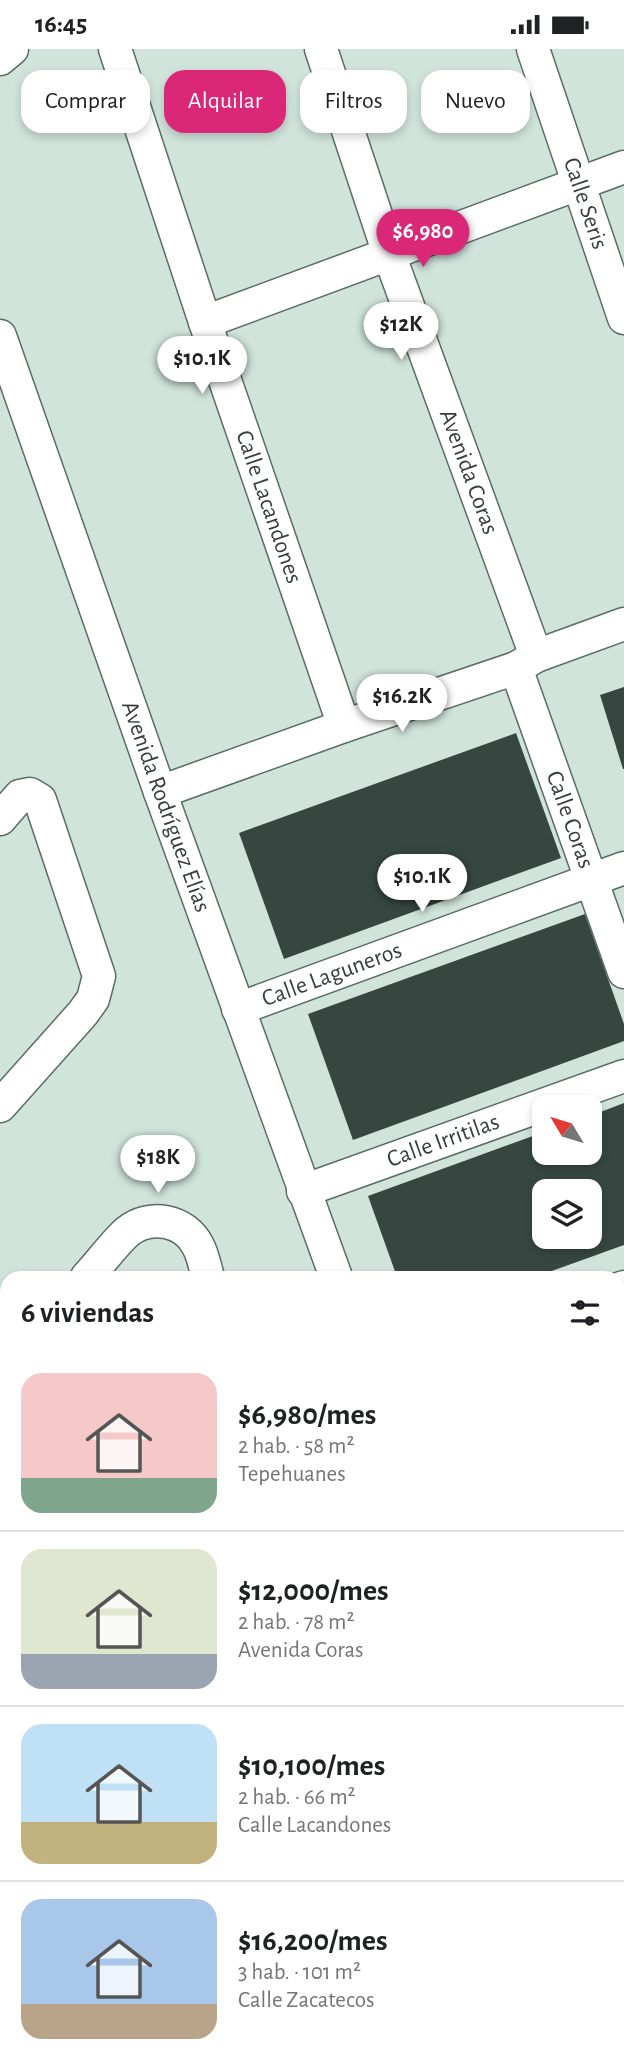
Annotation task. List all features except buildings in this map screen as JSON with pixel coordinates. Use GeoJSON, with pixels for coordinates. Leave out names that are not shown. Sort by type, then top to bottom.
{"type":"FeatureCollection","features":[{"type":"Feature","properties":{"kind":"street"},"geometry":{"type":"LineString","coordinates":[[0,59],[12,49]]}},
{"type":"Feature","properties":{"kind":"street","name":"Calle Lacandones"},"geometry":{"type":"LineString","coordinates":[[115,49],[205,322],[344,726]]}},
{"type":"Feature","properties":{"kind":"street","name":"Avenida Coras"},"geometry":{"type":"LineString","coordinates":[[321,49],[526,662]]}},
{"type":"Feature","properties":{"kind":"street","name":"Calle Seris"},"geometry":{"type":"LineString","coordinates":[[533,49],[624,318]]}},
{"type":"Feature","properties":{"kind":"street"},"geometry":{"type":"LineString","coordinates":[[205,322],[624,167]]}},
{"type":"Feature","properties":{"kind":"street","name":"Avenida Rodríguez Elías"},"geometry":{"type":"LineString","coordinates":[[0,335],[160,792],[334,1271]]}},
{"type":"Feature","properties":{"kind":"street"},"geometry":{"type":"LineString","coordinates":[[160,792],[526,662],[624,624]]}},
{"type":"Feature","properties":{"kind":"street","name":"Calle Coras"},"geometry":{"type":"LineString","coordinates":[[526,662],[591,879],[624,972]]}},
{"type":"Feature","properties":{"kind":"street"},"geometry":{"type":"LineString","coordinates":[[0,819],[20,796],[30,794],[40,800],[99,976],[93,999],[83,1013],[0,1106]]}},
{"type":"Feature","properties":{"kind":"street","name":"Calle Laguneros"},"geometry":{"type":"LineString","coordinates":[[238,1009],[624,868]]}},
{"type":"Feature","properties":{"kind":"street","name":"Calle Irritilas"},"geometry":{"type":"LineString","coordinates":[[303,1191],[624,1076]]}},
{"type":"Feature","properties":{"kind":"street"},"geometry":{"type":"LineString","coordinates":[[92,1271],[128,1232],[152,1221],[170,1222],[187,1232],[198,1246],[206,1271]]}}]}
